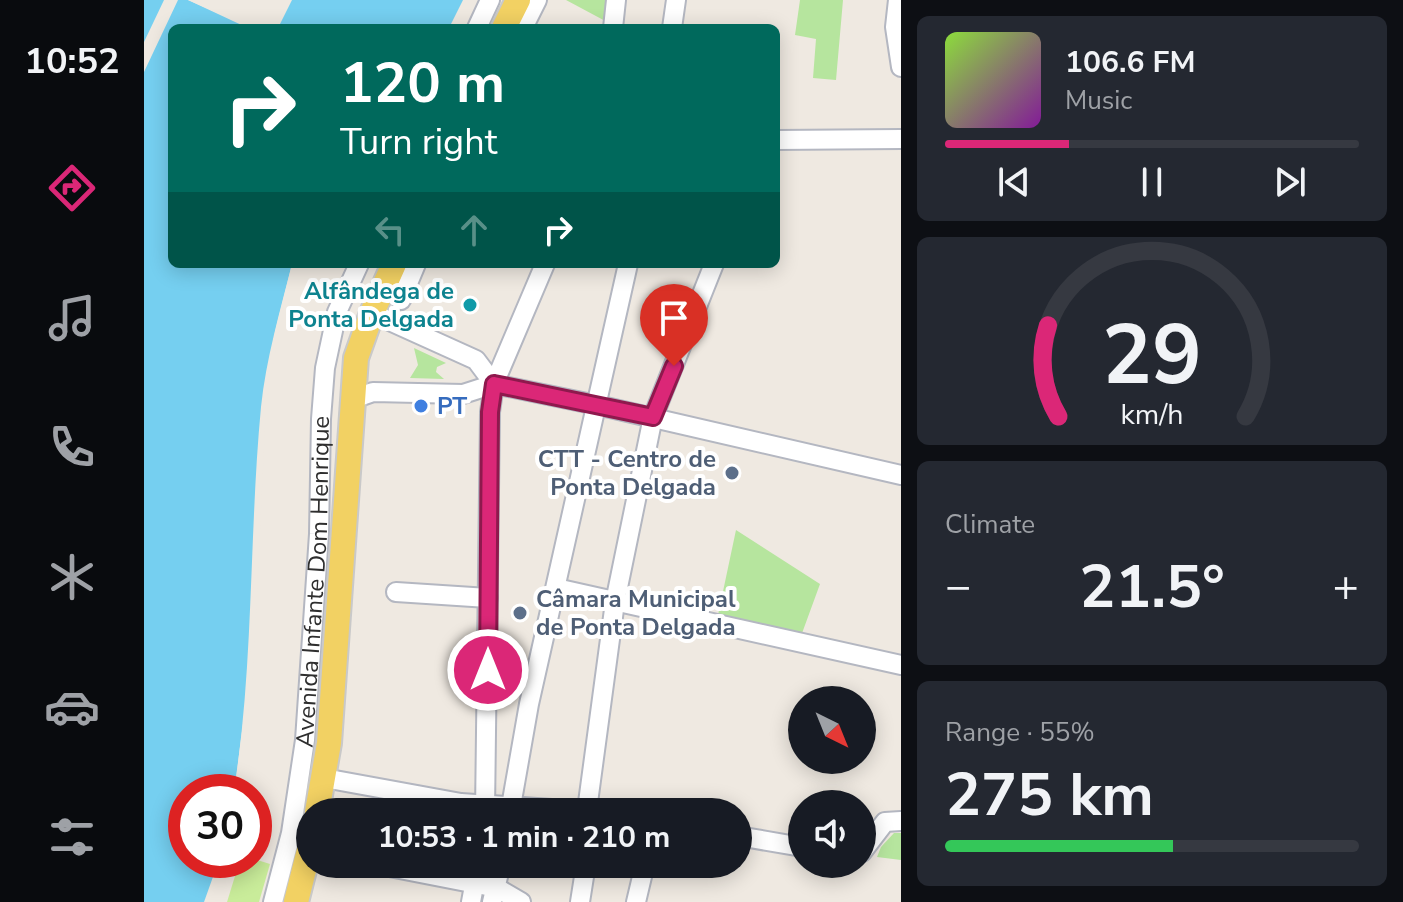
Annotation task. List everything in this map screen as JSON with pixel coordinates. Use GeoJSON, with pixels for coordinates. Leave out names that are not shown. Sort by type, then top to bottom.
{"type":"FeatureCollection","features":[{"type":"Feature","properties":{"kind":"main road"},"geometry":{"type":"LineString","coordinates":[[506,24],[518,0]]}},
{"type":"Feature","properties":{"kind":"main road","name":"Avenida Infante Dom Henrique"},"geometry":{"type":"LineString","coordinates":[[320,798],[330,728],[356,358],[392,268]]}},
{"type":"Feature","properties":{"kind":"main road"},"geometry":{"type":"LineString","coordinates":[[296,902],[302,878]]}},
{"type":"Feature","properties":{"kind":"street"},"geometry":{"type":"LineString","coordinates":[[479,24],[490,0]]}},
{"type":"Feature","properties":{"kind":"street"},"geometry":{"type":"LineString","coordinates":[[525,24],[537,0]]}},
{"type":"Feature","properties":{"kind":"street"},"geometry":{"type":"LineString","coordinates":[[613,24],[616,0]]}},
{"type":"Feature","properties":{"kind":"street"},"geometry":{"type":"LineString","coordinates":[[673,24],[676,0]]}},
{"type":"Feature","properties":{"kind":"street"},"geometry":{"type":"LineString","coordinates":[[898,0],[895,27],[901,67]]}},
{"type":"Feature","properties":{"kind":"street"},"geometry":{"type":"LineString","coordinates":[[780,140],[901,139]]}},
{"type":"Feature","properties":{"kind":"street","name":"Avenida Infante Dom Henrique"},"geometry":{"type":"LineString","coordinates":[[273,902],[291,833],[305,740],[319,534],[325,368],[337,312],[357,268]]}},
{"type":"Feature","properties":{"kind":"street"},"geometry":{"type":"LineString","coordinates":[[401,300],[414,268]]}},
{"type":"Feature","properties":{"kind":"street"},"geometry":{"type":"LineString","coordinates":[[486,798],[490,412],[494,384],[543,268]]}},
{"type":"Feature","properties":{"kind":"street"},"geometry":{"type":"LineString","coordinates":[[512,798],[527,703],[535,683],[627,268]]}},
{"type":"Feature","properties":{"kind":"street"},"geometry":{"type":"LineString","coordinates":[[594,798],[615,602],[653,417],[712,268]]}},
{"type":"Feature","properties":{"kind":"street"},"geometry":{"type":"LineString","coordinates":[[372,313],[476,360],[494,384]]}},
{"type":"Feature","properties":{"kind":"street"},"geometry":{"type":"LineString","coordinates":[[353,399],[373,392],[463,394],[494,384],[653,417],[901,475]]}},
{"type":"Feature","properties":{"kind":"street"},"geometry":{"type":"LineString","coordinates":[[556,588],[901,665]]}},
{"type":"Feature","properties":{"kind":"street"},"geometry":{"type":"LineString","coordinates":[[396,592],[488,598]]}},
{"type":"Feature","properties":{"kind":"street"},"geometry":{"type":"LineString","coordinates":[[324,778],[432,798]]}},
{"type":"Feature","properties":{"kind":"street"},"geometry":{"type":"LineString","coordinates":[[876,834],[885,822],[901,821]]}},
{"type":"Feature","properties":{"kind":"street"},"geometry":{"type":"LineString","coordinates":[[752,838],[788,845]]}},
{"type":"Feature","properties":{"kind":"street"},"geometry":{"type":"LineString","coordinates":[[422,878],[473,893],[521,902]]}},
{"type":"Feature","properties":{"kind":"street"},"geometry":{"type":"LineString","coordinates":[[580,902],[584,878]]}},
{"type":"Feature","properties":{"kind":"street"},"geometry":{"type":"LineString","coordinates":[[636,902],[642,878]]}},
{"type":"Feature","properties":{"kind":"green space"},"geometry":{"type":"Polygon","coordinates":[[[566,0],[611,0],[609,23],[566,0]]]}},
{"type":"Feature","properties":{"kind":"green space"},"geometry":{"type":"Polygon","coordinates":[[[800,0],[843,0],[836,80],[813,78],[816,39],[795,35],[800,0]]]}},
{"type":"Feature","properties":{"kind":"green space"},"geometry":{"type":"Polygon","coordinates":[[[414,348],[446,363],[437,367],[436,372],[444,379],[410,378],[418,365],[414,348]]]}},
{"type":"Feature","properties":{"kind":"green space"},"geometry":{"type":"Polygon","coordinates":[[[736,530],[820,584],[801,636],[718,615],[736,530]]]}},
{"type":"Feature","properties":{"kind":"green space"},"geometry":{"type":"Polygon","coordinates":[[[894,833],[901,833],[901,860],[877,857],[881,847],[894,833]]]}},
{"type":"Feature","properties":{"kind":"green space"},"geometry":{"type":"Polygon","coordinates":[[[234,878],[266,878],[259,902],[227,902],[234,878]]]}},
{"type":"Feature","properties":{"kind":"water"},"geometry":{"type":"Polygon","coordinates":[[[144,0],[164,0],[144,42],[144,0]]]}},
{"type":"Feature","properties":{"kind":"water"},"geometry":{"type":"Polygon","coordinates":[[[178,0],[188,0],[239,24],[168,24],[168,268],[291,268],[270,353],[261,407],[245,690],[236,774],[168,774],[168,878],[213,878],[204,902],[144,902],[144,72],[178,0]]]}},
{"type":"Feature","properties":{"kind":"water"},"geometry":{"type":"Polygon","coordinates":[[[292,0],[463,0],[451,24],[280,24],[292,0]]]}},
{"type":"Feature","properties":{"kind":"pier"},"geometry":{"type":"Polygon","coordinates":[[[188,0],[198,0],[250,24],[243,24],[188,0]]]}},
{"type":"Feature","properties":{"kind":"pier"},"geometry":{"type":"Polygon","coordinates":[[[291,268],[295,268],[279,332],[266,405],[253,678],[241,774],[236,774],[249,678],[262,404],[275,332],[291,268]]]}},
{"type":"Feature","properties":{"kind":"place","name":"Alfândega de Ponta Delgada"},"geometry":{"type":"Point","coordinates":[470,305]}},
{"type":"Feature","properties":{"kind":"place","name":"PT"},"geometry":{"type":"Point","coordinates":[421,406]}},
{"type":"Feature","properties":{"kind":"place","name":"CTT - Centro de Ponta Delgada"},"geometry":{"type":"Point","coordinates":[732,473]}},
{"type":"Feature","properties":{"kind":"place","name":"Câmara Municipal de Ponta Delgada"},"geometry":{"type":"Point","coordinates":[520,613]}},
{"type":"Feature","properties":{"kind":"route"},"geometry":{"type":"LineString","coordinates":[[488,670],[490,412],[494,384],[653,417],[674,366]]}}]}
